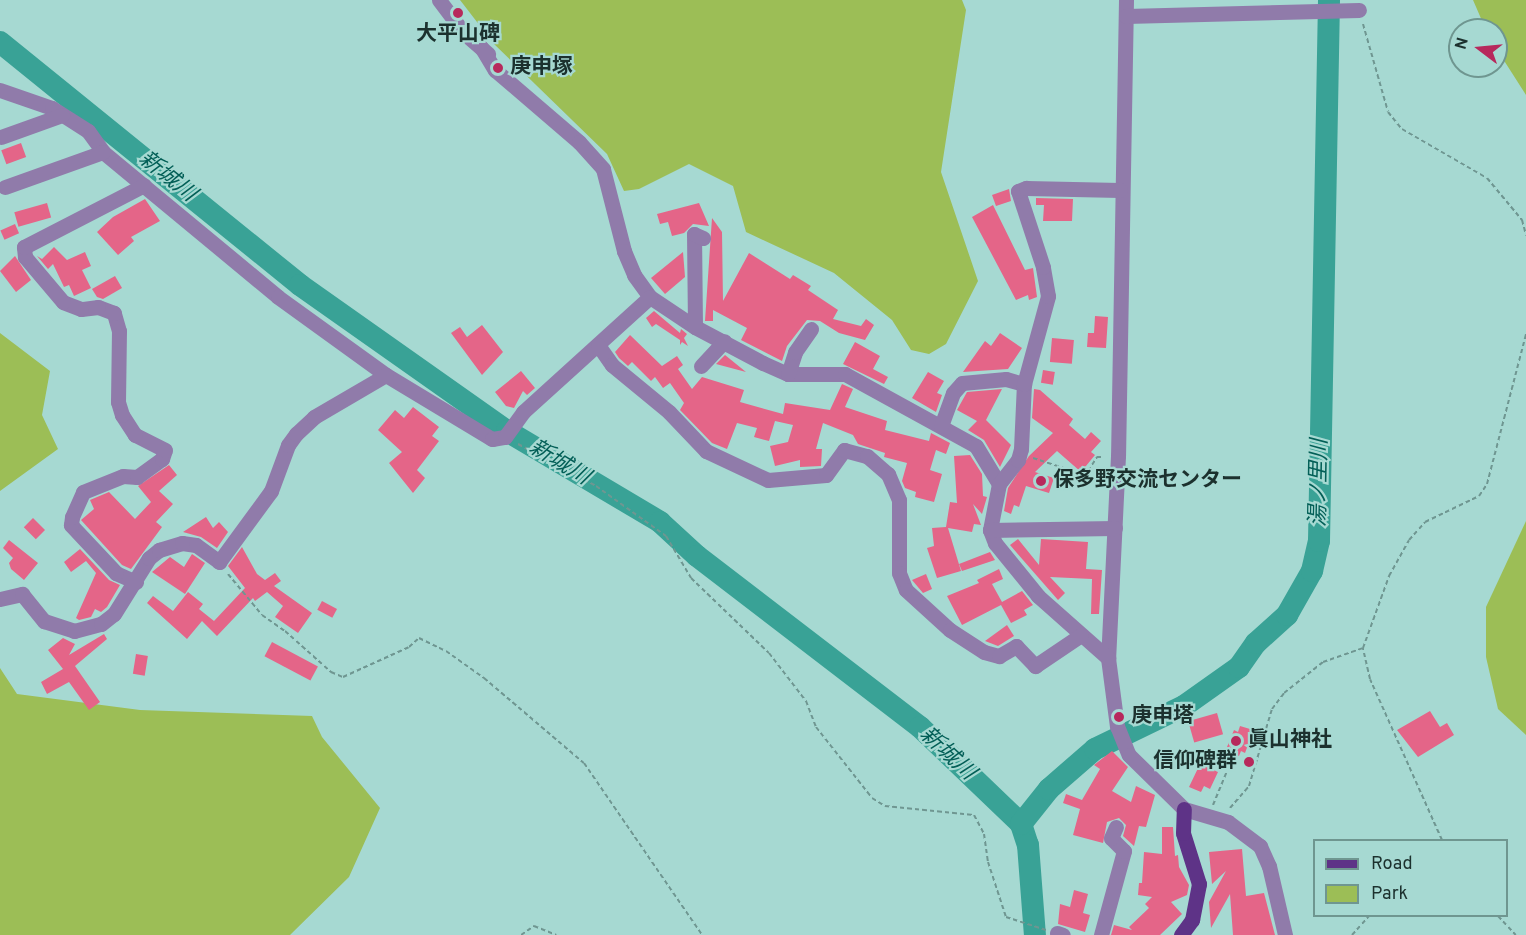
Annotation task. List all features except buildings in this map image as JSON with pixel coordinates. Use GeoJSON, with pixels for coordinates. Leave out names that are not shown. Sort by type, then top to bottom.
{"type":"FeatureCollection","features":[{"type":"Feature","properties":{"kind":"main road"},"geometry":{"type":"LineString","coordinates":[[1181,935],[1192,920],[1199,884],[1183,833],[1184,808]]}},
{"type":"Feature","properties":{"kind":"street"},"geometry":{"type":"LineString","coordinates":[[439,0],[464,33],[508,73],[518,91],[579,142],[603,169],[624,251],[634,275],[650,297],[694,327],[788,374],[845,374],[976,446],[999,484]]}},
{"type":"Feature","properties":{"kind":"street"},"geometry":{"type":"LineString","coordinates":[[1126,0],[1120,190],[1118,456],[1108,658],[1117,726],[1129,755],[1184,808],[1214,817],[1260,846],[1269,866],[1285,935]]}},
{"type":"Feature","properties":{"kind":"street"},"geometry":{"type":"LineString","coordinates":[[1126,16],[1359,10]]}},
{"type":"Feature","properties":{"kind":"street"},"geometry":{"type":"LineString","coordinates":[[0,90],[25,97],[88,131],[103,152],[278,297],[386,375],[492,439],[507,435],[523,412],[650,297]]}},
{"type":"Feature","properties":{"kind":"street"},"geometry":{"type":"LineString","coordinates":[[1,137],[62,115]]}},
{"type":"Feature","properties":{"kind":"street"},"geometry":{"type":"LineString","coordinates":[[5,187],[103,152]]}},
{"type":"Feature","properties":{"kind":"street"},"geometry":{"type":"LineString","coordinates":[[136,582],[116,573],[71,525],[72,517],[82,492],[123,476],[137,477],[162,459],[165,450],[135,435],[122,415],[118,402],[119,331],[114,313],[63,302],[25,257],[24,247],[144,185]]}},
{"type":"Feature","properties":{"kind":"street"},"geometry":{"type":"LineString","coordinates":[[1108,658],[1080,635],[1005,558],[990,530],[999,484],[1019,455],[1024,384],[1048,296],[1043,267],[1018,191],[1026,188],[1120,190]]}},
{"type":"Feature","properties":{"kind":"street"},"geometry":{"type":"LineString","coordinates":[[694,327],[694,234],[703,238]]}},
{"type":"Feature","properties":{"kind":"street"},"geometry":{"type":"LineString","coordinates":[[788,374],[795,352],[811,329]]}},
{"type":"Feature","properties":{"kind":"street"},"geometry":{"type":"LineString","coordinates":[[701,366],[724,341]]}},
{"type":"Feature","properties":{"kind":"street"},"geometry":{"type":"LineString","coordinates":[[598,345],[612,365],[669,412],[706,451],[768,480],[826,476],[844,450],[867,456],[888,474],[898,500],[899,573],[906,590],[950,630],[984,652],[999,656],[1016,646],[1035,666],[1080,635]]}},
{"type":"Feature","properties":{"kind":"street"},"geometry":{"type":"LineString","coordinates":[[0,599],[22,594],[44,621],[74,632],[101,624],[114,614],[149,558],[173,544],[196,545],[219,562],[271,491],[288,446],[296,434],[314,417],[386,375]]}},
{"type":"Feature","properties":{"kind":"street"},"geometry":{"type":"LineString","coordinates":[[941,426],[953,393],[962,383],[1006,379],[1024,384]]}},
{"type":"Feature","properties":{"kind":"street"},"geometry":{"type":"LineString","coordinates":[[990,530],[1115,528]]}},
{"type":"Feature","properties":{"kind":"street"},"geometry":{"type":"LineString","coordinates":[[1101,935],[1124,851],[1111,838],[1116,827]]}},
{"type":"Feature","properties":{"kind":"path"},"geometry":{"type":"LineString","coordinates":[[1359,10],[1388,112],[1402,129],[1487,178],[1522,220],[1526,235]]}},
{"type":"Feature","properties":{"kind":"path"},"geometry":{"type":"LineString","coordinates":[[1441,839],[1370,679],[1363,648],[1389,576],[1409,540],[1425,522],[1479,496],[1487,484],[1526,334]]}},
{"type":"Feature","properties":{"kind":"path"},"geometry":{"type":"LineString","coordinates":[[507,435],[596,486],[666,536],[691,578],[769,652],[806,701],[816,727],[872,798],[885,806],[974,815],[984,834],[988,862],[1006,917],[1060,934]]}},
{"type":"Feature","properties":{"kind":"path"},"geometry":{"type":"LineString","coordinates":[[1019,455],[1079,473],[1088,471],[1097,457],[1118,456]]}},
{"type":"Feature","properties":{"kind":"path"},"geometry":{"type":"LineString","coordinates":[[219,562],[262,615],[331,672],[344,677],[409,647],[419,638],[446,651],[484,678],[584,763],[702,935]]}},
{"type":"Feature","properties":{"kind":"path"},"geometry":{"type":"LineString","coordinates":[[1214,817],[1249,786],[1272,709],[1284,693],[1323,662],[1363,648]]}},
{"type":"Feature","properties":{"kind":"path"},"geometry":{"type":"LineString","coordinates":[[1214,817],[1232,759]]}},
{"type":"Feature","properties":{"kind":"path"},"geometry":{"type":"LineString","coordinates":[[1352,935],[1367,917]]}},
{"type":"Feature","properties":{"kind":"path"},"geometry":{"type":"LineString","coordinates":[[1500,917],[1516,935]]}},
{"type":"Feature","properties":{"kind":"path"},"geometry":{"type":"LineString","coordinates":[[521,935],[534,926],[556,935]]}},
{"type":"Feature","properties":{"kind":"green space"},"geometry":{"type":"Polygon","coordinates":[[[460,0],[962,0],[966,10],[941,172],[978,281],[946,344],[929,354],[911,350],[892,320],[834,273],[746,232],[733,186],[689,164],[639,189],[624,191],[607,154],[494,44],[460,0]]]}},
{"type":"Feature","properties":{"kind":"green space"},"geometry":{"type":"Polygon","coordinates":[[[1473,0],[1526,0],[1526,95],[1508,67],[1508,18],[1481,18],[1473,0]]]}},
{"type":"Feature","properties":{"kind":"green space"},"geometry":{"type":"Polygon","coordinates":[[[0,333],[50,371],[42,415],[58,449],[0,491],[0,333]]]}},
{"type":"Feature","properties":{"kind":"green space"},"geometry":{"type":"Polygon","coordinates":[[[1526,521],[1526,735],[1498,709],[1486,657],[1486,607],[1526,521]]]}},
{"type":"Feature","properties":{"kind":"green space"},"geometry":{"type":"Polygon","coordinates":[[[0,668],[17,694],[140,710],[312,716],[322,737],[380,808],[349,877],[290,935],[0,935],[0,668]]]}},
{"type":"Feature","properties":{"kind":"waterway","name":"湯ノ里川"},"geometry":{"type":"LineString","coordinates":[[1021,824],[1049,789],[1095,749],[1184,706],[1239,667],[1256,643],[1287,615],[1312,571],[1319,541],[1329,0]]}},
{"type":"Feature","properties":{"kind":"waterway","name":"新城川"},"geometry":{"type":"LineString","coordinates":[[0,42],[300,285],[507,431],[660,522],[697,556],[920,727],[1021,824],[1028,845],[1035,935]]}},
{"type":"Feature","properties":{"kind":"place","name":"大平山碑"},"geometry":{"type":"Point","coordinates":[458,13]}},
{"type":"Feature","properties":{"kind":"place","name":"庚申塚"},"geometry":{"type":"Point","coordinates":[498,68]}},
{"type":"Feature","properties":{"kind":"place","name":"保多野交流センター"},"geometry":{"type":"Point","coordinates":[1041,481]}},
{"type":"Feature","properties":{"kind":"place","name":"庚申塔"},"geometry":{"type":"Point","coordinates":[1119,717]}},
{"type":"Feature","properties":{"kind":"place","name":"眞山神社"},"geometry":{"type":"Point","coordinates":[1236,741]}},
{"type":"Feature","properties":{"kind":"place","name":"信仰碑群"},"geometry":{"type":"Point","coordinates":[1249,762]}}]}
